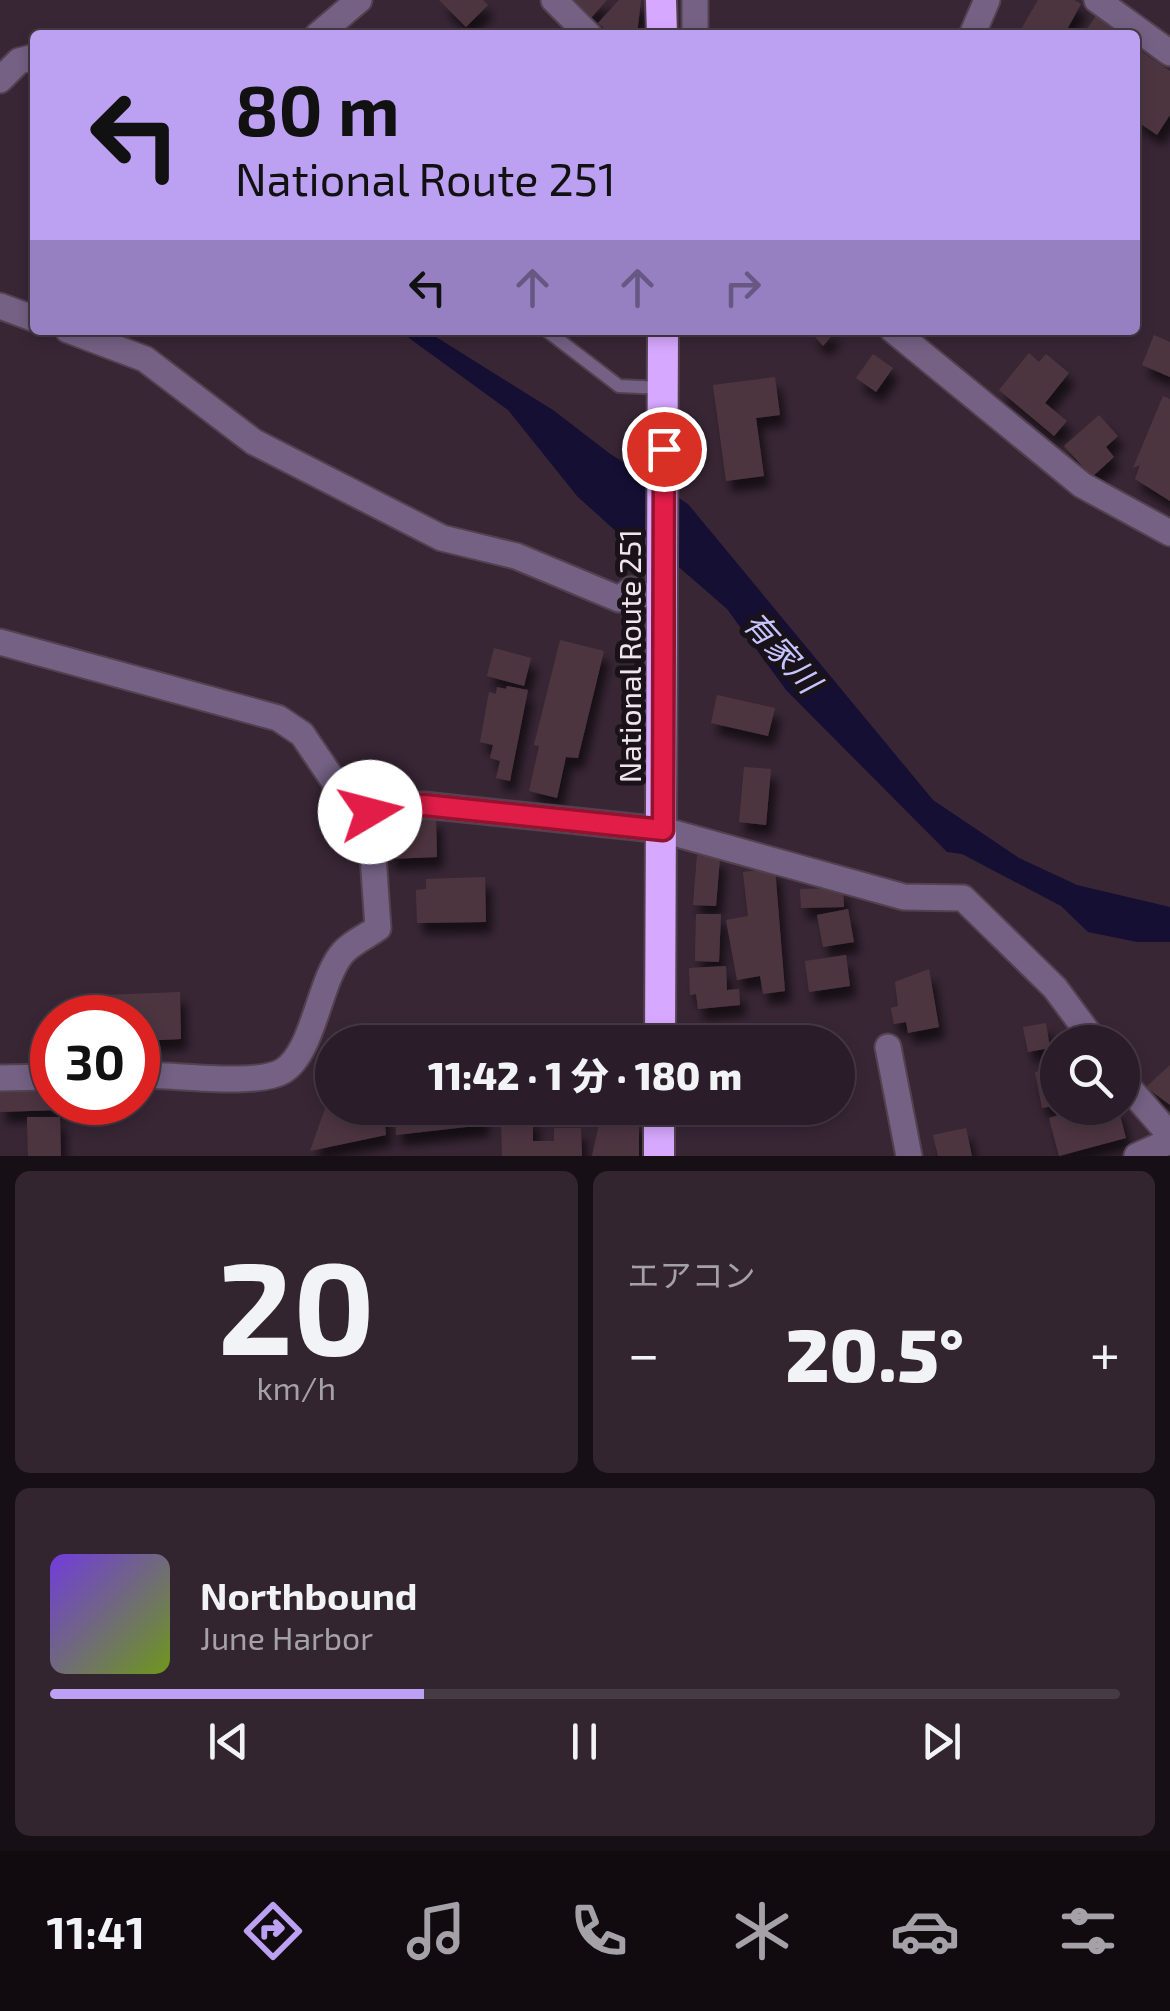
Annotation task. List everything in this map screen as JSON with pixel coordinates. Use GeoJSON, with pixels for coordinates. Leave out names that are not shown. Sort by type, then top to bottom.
{"type":"FeatureCollection","features":[{"type":"Feature","properties":{"kind":"highway"},"geometry":{"type":"LineString","coordinates":[[662,0],[662,30]]}},
{"type":"Feature","properties":{"kind":"highway","name":"National Route 251"},"geometry":{"type":"LineString","coordinates":[[660,1025],[663,830],[653,602],[664,449],[663,335]]}},
{"type":"Feature","properties":{"kind":"highway"},"geometry":{"type":"LineString","coordinates":[[659,1125],[659,1156]]}},
{"type":"Feature","properties":{"kind":"street"},"geometry":{"type":"LineString","coordinates":[[324,30],[359,0]]}},
{"type":"Feature","properties":{"kind":"street"},"geometry":{"type":"LineString","coordinates":[[554,0],[584,30]]}},
{"type":"Feature","properties":{"kind":"street"},"geometry":{"type":"LineString","coordinates":[[695,0],[695,30]]}},
{"type":"Feature","properties":{"kind":"street"},"geometry":{"type":"LineString","coordinates":[[974,30],[987,0]]}},
{"type":"Feature","properties":{"kind":"street"},"geometry":{"type":"LineString","coordinates":[[1097,0],[1138,30]]}},
{"type":"Feature","properties":{"kind":"street"},"geometry":{"type":"LineString","coordinates":[[1140,31],[1170,53]]}},
{"type":"Feature","properties":{"kind":"street"},"geometry":{"type":"LineString","coordinates":[[0,80],[19,61],[30,58]]}},
{"type":"Feature","properties":{"kind":"street"},"geometry":{"type":"LineString","coordinates":[[0,306],[30,317]]}},
{"type":"Feature","properties":{"kind":"street"},"geometry":{"type":"LineString","coordinates":[[81,335],[146,359],[254,442],[442,538],[516,556],[619,599],[631,590],[653,602]]}},
{"type":"Feature","properties":{"kind":"street"},"geometry":{"type":"LineString","coordinates":[[899,335],[1082,485],[1170,533]]}},
{"type":"Feature","properties":{"kind":"street"},"geometry":{"type":"LineString","coordinates":[[0,642],[278,718],[302,734],[350,805],[370,812],[424,805],[663,830],[904,897],[963,898],[1055,988],[1082,1025]]}},
{"type":"Feature","properties":{"kind":"street"},"geometry":{"type":"LineString","coordinates":[[160,1075],[221,1080],[281,1073],[295,1059],[341,954],[378,928],[370,812]]}},
{"type":"Feature","properties":{"kind":"street"},"geometry":{"type":"LineString","coordinates":[[888,1047],[908,1156]]}},
{"type":"Feature","properties":{"kind":"street"},"geometry":{"type":"LineString","coordinates":[[0,1078],[30,1077]]}},
{"type":"Feature","properties":{"kind":"street"},"geometry":{"type":"LineString","coordinates":[[1137,1156],[1170,1138],[1140,1102]]}},
{"type":"Feature","properties":{"kind":"lane"},"geometry":{"type":"LineString","coordinates":[[553,335],[619,386],[664,388]]}},
{"type":"Feature","properties":{"kind":"water","name":"有家川"},"geometry":{"type":"Polygon","coordinates":[[[405,335],[433,335],[553,410],[609,453],[688,504],[933,800],[1019,858],[1077,885],[1170,907],[1170,942],[1137,942],[1088,932],[1061,906],[962,854],[947,852],[786,690],[727,609],[681,569],[620,535],[577,496],[508,410],[405,335]]]}},
{"type":"Feature","properties":{"kind":"building"},"geometry":{"type":"Polygon","coordinates":[[[439,0],[483,0],[488,5],[466,27],[439,0]]]}},
{"type":"Feature","properties":{"kind":"building"},"geometry":{"type":"Polygon","coordinates":[[[572,0],[607,0],[591,18],[572,0]]]}},
{"type":"Feature","properties":{"kind":"building"},"geometry":{"type":"Polygon","coordinates":[[[619,0],[641,0],[638,30],[606,30],[598,23],[619,0]]]}},
{"type":"Feature","properties":{"kind":"building"},"geometry":{"type":"Polygon","coordinates":[[[1038,0],[1074,0],[1081,4],[1067,30],[1021,30],[1038,0]]]}},
{"type":"Feature","properties":{"kind":"building"},"geometry":{"type":"Polygon","coordinates":[[[1098,13],[1124,30],[1086,30],[1098,13]]]}},
{"type":"Feature","properties":{"kind":"building"},"geometry":{"type":"Polygon","coordinates":[[[1140,52],[1170,71],[1170,115],[1157,135],[1140,123],[1140,52]]]}},
{"type":"Feature","properties":{"kind":"building"},"geometry":{"type":"Polygon","coordinates":[[[813,335],[832,335],[823,346],[813,335]]]}},
{"type":"Feature","properties":{"kind":"building"},"geometry":{"type":"Polygon","coordinates":[[[1154,335],[1170,342],[1170,377],[1142,365],[1154,335]]]}},
{"type":"Feature","properties":{"kind":"building"},"geometry":{"type":"Polygon","coordinates":[[[1029,353],[1039,362],[1046,354],[1069,373],[1045,403],[1067,421],[1054,436],[999,390],[1029,353]]]}},
{"type":"Feature","properties":{"kind":"building"},"geometry":{"type":"Polygon","coordinates":[[[873,354],[893,368],[876,392],[856,378],[873,354]]]}},
{"type":"Feature","properties":{"kind":"building"},"geometry":{"type":"Polygon","coordinates":[[[775,377],[780,415],[756,418],[764,476],[726,481],[713,385],[775,377]]]}},
{"type":"Feature","properties":{"kind":"building"},"geometry":{"type":"Polygon","coordinates":[[[1163,396],[1170,399],[1170,501],[1135,479],[1140,465],[1133,468],[1163,396]]]}},
{"type":"Feature","properties":{"kind":"building"},"geometry":{"type":"Polygon","coordinates":[[[1099,415],[1118,436],[1106,447],[1114,457],[1092,477],[1064,446],[1099,415]]]}},
{"type":"Feature","properties":{"kind":"building"},"geometry":{"type":"Polygon","coordinates":[[[560,640],[604,651],[578,758],[566,757],[557,798],[529,791],[539,746],[534,745],[560,640]]]}},
{"type":"Feature","properties":{"kind":"building"},"geometry":{"type":"Polygon","coordinates":[[[494,648],[531,658],[524,686],[487,676],[494,648]]]}},
{"type":"Feature","properties":{"kind":"building"},"geometry":{"type":"Polygon","coordinates":[[[497,687],[528,690],[510,781],[496,778],[500,761],[490,758],[493,745],[480,742],[489,692],[496,694],[497,687]]]}},
{"type":"Feature","properties":{"kind":"building"},"geometry":{"type":"Polygon","coordinates":[[[717,695],[775,708],[768,736],[711,723],[717,695]]]}},
{"type":"Feature","properties":{"kind":"building"},"geometry":{"type":"Polygon","coordinates":[[[744,767],[771,769],[766,825],[739,822],[744,767]]]}},
{"type":"Feature","properties":{"kind":"building"},"geometry":{"type":"Polygon","coordinates":[[[436,817],[437,857],[389,859],[388,818],[436,817]]]}},
{"type":"Feature","properties":{"kind":"building"},"geometry":{"type":"Polygon","coordinates":[[[697,855],[720,857],[716,906],[693,905],[697,855]]]}},
{"type":"Feature","properties":{"kind":"building"},"geometry":{"type":"Polygon","coordinates":[[[775,868],[785,991],[763,994],[760,976],[737,980],[726,920],[748,916],[743,872],[775,868]]]}},
{"type":"Feature","properties":{"kind":"building"},"geometry":{"type":"Polygon","coordinates":[[[485,877],[486,922],[417,923],[416,890],[426,889],[426,879],[485,877]]]}},
{"type":"Feature","properties":{"kind":"building"},"geometry":{"type":"Polygon","coordinates":[[[843,888],[844,907],[801,908],[800,889],[843,888]]]}},
{"type":"Feature","properties":{"kind":"building"},"geometry":{"type":"Polygon","coordinates":[[[848,909],[854,942],[823,947],[817,915],[848,909]]]}},
{"type":"Feature","properties":{"kind":"building"},"geometry":{"type":"Polygon","coordinates":[[[696,914],[721,914],[719,962],[695,961],[696,914]]]}},
{"type":"Feature","properties":{"kind":"building"},"geometry":{"type":"Polygon","coordinates":[[[846,955],[850,986],[809,992],[805,961],[846,955]]]}},
{"type":"Feature","properties":{"kind":"building"},"geometry":{"type":"Polygon","coordinates":[[[726,966],[727,990],[739,989],[740,1005],[698,1009],[696,994],[690,995],[689,968],[726,966]]]}},
{"type":"Feature","properties":{"kind":"building"},"geometry":{"type":"Polygon","coordinates":[[[929,969],[939,1027],[908,1033],[906,1022],[894,1024],[891,1008],[898,1006],[895,982],[929,969]]]}},
{"type":"Feature","properties":{"kind":"building"},"geometry":{"type":"Polygon","coordinates":[[[180,992],[181,1039],[160,1040],[160,995],[104,995],[180,992]]]}},
{"type":"Feature","properties":{"kind":"building"},"geometry":{"type":"Polygon","coordinates":[[[1046,1023],[1040,1025],[1040,1050],[1028,1052],[1023,1027],[1046,1023]]]}},
{"type":"Feature","properties":{"kind":"building"},"geometry":{"type":"Polygon","coordinates":[[[1170,1065],[1170,1105],[1146,1087],[1170,1065]]]}},
{"type":"Feature","properties":{"kind":"building"},"geometry":{"type":"Polygon","coordinates":[[[1040,1071],[1040,1098],[1035,1072],[1040,1071]]]}},
{"type":"Feature","properties":{"kind":"building"},"geometry":{"type":"Polygon","coordinates":[[[30,1090],[30,1111],[0,1112],[0,1091],[30,1090]]]}},
{"type":"Feature","properties":{"kind":"building"},"geometry":{"type":"Polygon","coordinates":[[[27,1117],[30,1125],[60,1125],[61,1156],[28,1156],[27,1117]]]}},
{"type":"Feature","properties":{"kind":"building"},"geometry":{"type":"Polygon","coordinates":[[[319,1125],[385,1125],[386,1135],[310,1151],[319,1125]]]}},
{"type":"Feature","properties":{"kind":"building"},"geometry":{"type":"Polygon","coordinates":[[[396,1125],[484,1125],[396,1135],[396,1125]]]}},
{"type":"Feature","properties":{"kind":"building"},"geometry":{"type":"Polygon","coordinates":[[[501,1125],[533,1125],[533,1141],[554,1141],[554,1128],[581,1128],[582,1156],[502,1156],[501,1125]]]}},
{"type":"Feature","properties":{"kind":"building"},"geometry":{"type":"Polygon","coordinates":[[[599,1125],[639,1125],[639,1156],[592,1156],[599,1125]]]}},
{"type":"Feature","properties":{"kind":"building"},"geometry":{"type":"Polygon","coordinates":[[[1051,1125],[1123,1125],[1126,1138],[1059,1156],[1051,1125]]]}},
{"type":"Feature","properties":{"kind":"building"},"geometry":{"type":"Polygon","coordinates":[[[966,1128],[972,1156],[938,1156],[933,1135],[966,1128]]]}},
{"type":"Feature","properties":{"kind":"route"},"geometry":{"type":"LineString","coordinates":[[370,812],[424,805],[663,830],[664,449]]}}]}
